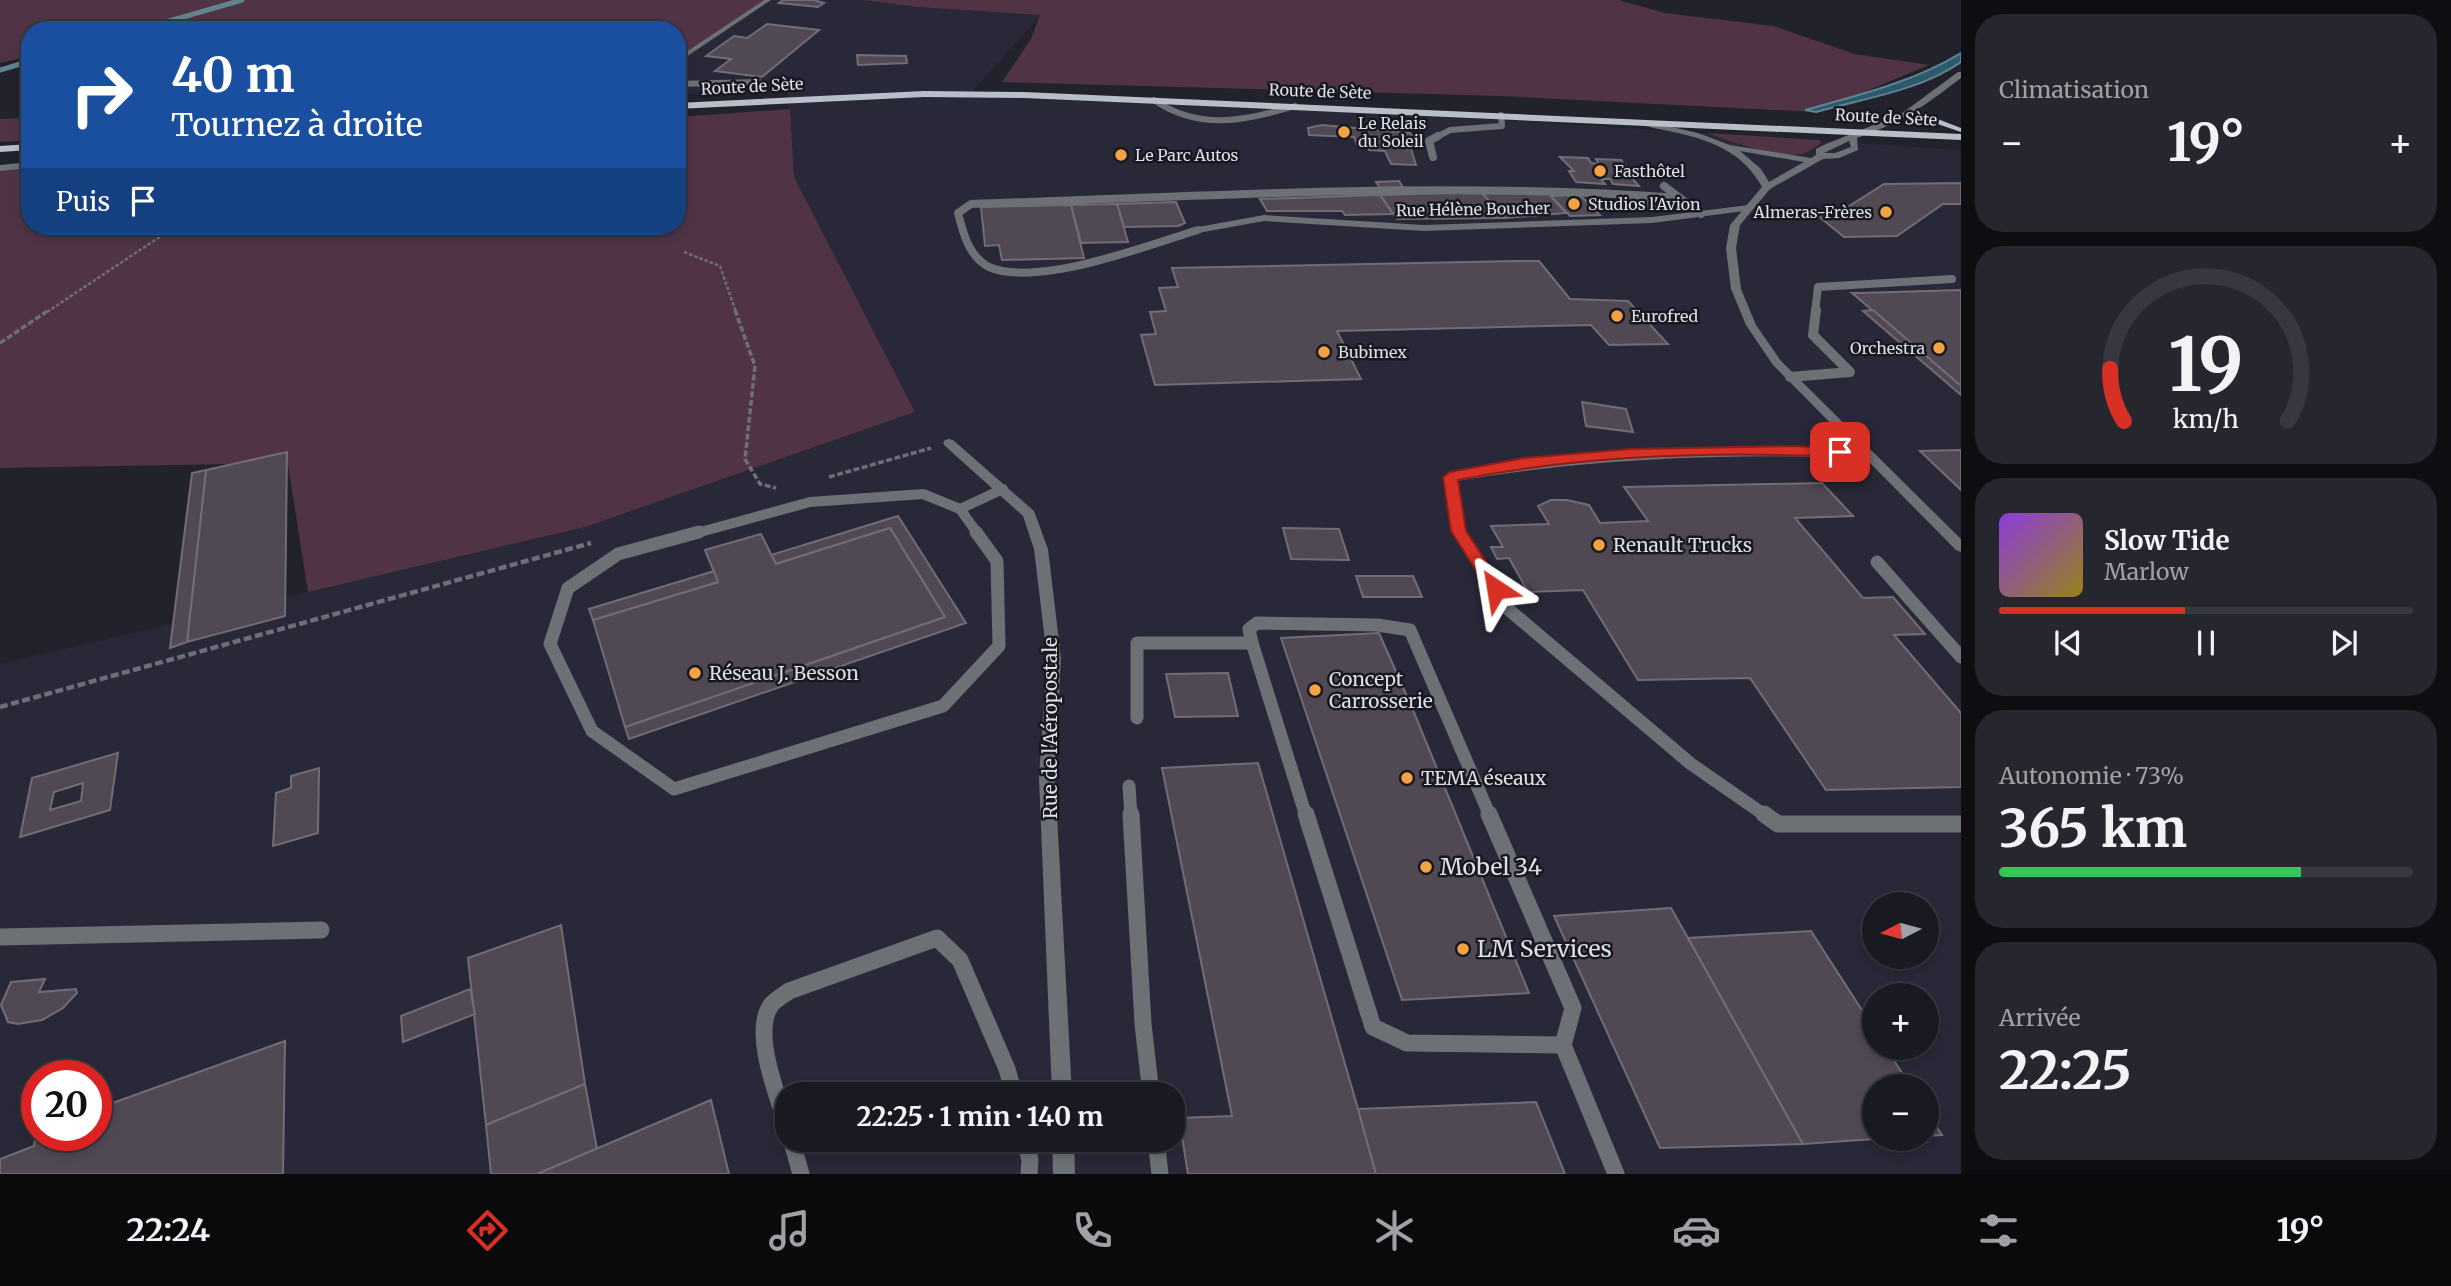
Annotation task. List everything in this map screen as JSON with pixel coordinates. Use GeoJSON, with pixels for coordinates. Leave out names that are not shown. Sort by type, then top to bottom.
{"type":"FeatureCollection","features":[{"type":"Feature","properties":{"kind":"main road","name":"Route de Sète"},"geometry":{"type":"LineString","coordinates":[[686,106],[924,94],[1154,100],[1961,137]]}},
{"type":"Feature","properties":{"kind":"main road"},"geometry":{"type":"LineString","coordinates":[[1911,112],[1961,131]]}},
{"type":"Feature","properties":{"kind":"main road"},"geometry":{"type":"LineString","coordinates":[[1917,135],[1961,146]]}},
{"type":"Feature","properties":{"kind":"main road"},"geometry":{"type":"LineString","coordinates":[[0,149],[21,148]]}},
{"type":"Feature","properties":{"kind":"street"},"geometry":{"type":"LineString","coordinates":[[686,55],[768,0]]}},
{"type":"Feature","properties":{"kind":"street"},"geometry":{"type":"LineString","coordinates":[[1821,156],[1819,151],[1839,139],[1853,139],[1911,112],[1961,74]]}},
{"type":"Feature","properties":{"kind":"street"},"geometry":{"type":"LineString","coordinates":[[1637,121],[1731,146],[1811,161]]}},
{"type":"Feature","properties":{"kind":"street"},"geometry":{"type":"LineString","coordinates":[[1853,139],[1855,148],[1836,156],[1821,156],[1767,187],[1735,225],[1731,248],[1736,289],[1751,325],[1790,377],[1961,547]]}},
{"type":"Feature","properties":{"kind":"street"},"geometry":{"type":"LineString","coordinates":[[1731,146],[1750,160],[1767,187]]}},
{"type":"Feature","properties":{"kind":"street"},"geometry":{"type":"LineString","coordinates":[[0,168],[21,166]]}},
{"type":"Feature","properties":{"kind":"street","name":"Rue Hélène Boucher"},"geometry":{"type":"LineString","coordinates":[[1198,230],[1264,218],[1424,228],[1652,220],[1749,208]]}},
{"type":"Feature","properties":{"kind":"street","name":"Rue de l'Aéropostale"},"geometry":{"type":"LineString","coordinates":[[949,443],[1029,514],[1041,549],[1054,657],[1047,778],[1061,1082]]}},
{"type":"Feature","properties":{"kind":"street"},"geometry":{"type":"LineString","coordinates":[[1063,1152],[1064,1174]]}},
{"type":"Feature","properties":{"kind":"lane"},"geometry":{"type":"LineString","coordinates":[[686,84],[760,82]]}},
{"type":"Feature","properties":{"kind":"lane"},"geometry":{"type":"LineString","coordinates":[[1154,100],[1168,112],[1226,124],[1246,121],[1295,106]]}},
{"type":"Feature","properties":{"kind":"lane"},"geometry":{"type":"LineString","coordinates":[[1433,157],[1429,141],[1450,130],[1502,126],[1501,115]]}},
{"type":"Feature","properties":{"kind":"lane"},"geometry":{"type":"LineString","coordinates":[[1664,186],[1701,214]]}},
{"type":"Feature","properties":{"kind":"lane"},"geometry":{"type":"LineString","coordinates":[[1198,230],[1098,262],[1015,273],[989,266],[973,253],[965,242],[958,213],[971,204],[1442,189],[1558,188],[1679,198]]}},
{"type":"Feature","properties":{"kind":"lane"},"geometry":{"type":"LineString","coordinates":[[1790,377],[1850,372],[1813,335],[1818,286],[1952,279]]}},
{"type":"Feature","properties":{"kind":"lane"},"geometry":{"type":"LineString","coordinates":[[1866,453],[1789,450],[1630,453],[1524,462],[1450,477],[1458,531],[1508,609],[1691,764],[1778,824],[1961,824]]}},
{"type":"Feature","properties":{"kind":"lane"},"geometry":{"type":"LineString","coordinates":[[960,509],[997,561],[999,646],[943,706],[674,789],[592,731],[550,644],[568,588],[618,554],[810,502],[923,494],[960,509],[1003,489]]}},
{"type":"Feature","properties":{"kind":"lane"},"geometry":{"type":"LineString","coordinates":[[1877,562],[1961,657]]}},
{"type":"Feature","properties":{"kind":"lane"},"geometry":{"type":"LineString","coordinates":[[1563,1045],[1407,1043],[1373,1027],[1252,643],[1249,629],[1257,623],[1377,625],[1410,630],[1573,1008],[1563,1045],[1616,1174]]}},
{"type":"Feature","properties":{"kind":"lane"},"geometry":{"type":"LineString","coordinates":[[1137,718],[1138,643],[1252,643]]}},
{"type":"Feature","properties":{"kind":"lane"},"geometry":{"type":"LineString","coordinates":[[1129,786],[1143,1024],[1150,1082]]}},
{"type":"Feature","properties":{"kind":"lane"},"geometry":{"type":"LineString","coordinates":[[0,937],[321,930]]}},
{"type":"Feature","properties":{"kind":"lane"},"geometry":{"type":"LineString","coordinates":[[775,1084],[763,1029],[771,1005],[789,991],[857,970],[937,938],[960,960],[1011,1082]]}},
{"type":"Feature","properties":{"kind":"lane"},"geometry":{"type":"LineString","coordinates":[[794,1152],[801,1174]]}},
{"type":"Feature","properties":{"kind":"lane"},"geometry":{"type":"LineString","coordinates":[[1028,1152],[1029,1174]]}},
{"type":"Feature","properties":{"kind":"lane"},"geometry":{"type":"LineString","coordinates":[[1157,1152],[1160,1174]]}},
{"type":"Feature","properties":{"kind":"path"},"geometry":{"type":"LineString","coordinates":[[0,343],[162,235]]}},
{"type":"Feature","properties":{"kind":"path"},"geometry":{"type":"LineString","coordinates":[[684,252],[720,266],[755,366],[745,459],[760,484],[784,489],[771,493]]}},
{"type":"Feature","properties":{"kind":"path"},"geometry":{"type":"LineString","coordinates":[[822,479],[949,443]]}},
{"type":"Feature","properties":{"kind":"path"},"geometry":{"type":"LineString","coordinates":[[0,707],[598,541]]}},
{"type":"Feature","properties":{"kind":"shaded area"},"geometry":{"type":"Polygon","coordinates":[[[0,0],[764,0],[686,52],[686,21],[181,21],[214,8],[171,21],[21,21],[21,58],[0,63],[0,0]]]}},
{"type":"Feature","properties":{"kind":"shaded area"},"geometry":{"type":"Polygon","coordinates":[[[766,0],[863,0],[917,7],[1041,15],[967,97],[1214,101],[1961,150],[1961,1174],[0,1174],[0,664],[585,527],[915,412],[794,177],[787,91],[686,95],[686,52],[766,0]]]}},
{"type":"Feature","properties":{"kind":"shaded area"},"geometry":{"type":"Polygon","coordinates":[[[863,0],[1619,0],[1665,13],[1773,26],[1855,54],[1929,65],[1816,112],[1501,96],[1002,82],[1031,39],[1040,15],[917,7],[863,0]]]}},
{"type":"Feature","properties":{"kind":"shaded area"},"geometry":{"type":"Polygon","coordinates":[[[1961,53],[1961,62],[1910,87],[1816,112],[1805,110],[1905,80],[1961,53]]]}},
{"type":"Feature","properties":{"kind":"shaded area"},"geometry":{"type":"Polygon","coordinates":[[[790,109],[794,177],[915,412],[585,527],[308,592],[286,452],[230,464],[0,468],[0,168],[21,166],[21,235],[686,235],[686,116],[790,109]]]}},
{"type":"Feature","properties":{"kind":"shaded area"},"geometry":{"type":"Polygon","coordinates":[[[21,118],[21,141],[0,142],[0,119],[21,118]]]}},
{"type":"Feature","properties":{"kind":"shaded area"},"geometry":{"type":"Polygon","coordinates":[[[1707,133],[1820,140],[1821,143],[1804,153],[1779,154],[1707,133]]]}},
{"type":"Feature","properties":{"kind":"building"},"geometry":{"type":"Polygon","coordinates":[[[783,0],[813,0],[824,3],[818,7],[779,3],[783,0]]]}},
{"type":"Feature","properties":{"kind":"building"},"geometry":{"type":"Polygon","coordinates":[[[767,24],[819,30],[762,77],[715,71],[731,59],[706,56],[734,36],[747,38],[767,24]]]}},
{"type":"Feature","properties":{"kind":"building"},"geometry":{"type":"Polygon","coordinates":[[[857,55],[906,56],[907,63],[858,65],[857,55]]]}},
{"type":"Feature","properties":{"kind":"building"},"geometry":{"type":"Polygon","coordinates":[[[1322,125],[1410,133],[1417,143],[1391,143],[1393,148],[1411,149],[1416,165],[1391,164],[1385,151],[1369,150],[1367,145],[1357,145],[1354,137],[1309,135],[1308,128],[1322,125]]]}},
{"type":"Feature","properties":{"kind":"building","name":"Fasthôtel"},"geometry":{"type":"Polygon","coordinates":[[[1560,157],[1588,158],[1591,163],[1599,164],[1596,159],[1621,160],[1629,170],[1625,170],[1639,186],[1613,184],[1610,179],[1601,179],[1605,184],[1576,182],[1569,171],[1574,171],[1560,157]]]}},
{"type":"Feature","properties":{"kind":"building"},"geometry":{"type":"Polygon","coordinates":[[[1399,181],[1403,187],[1380,188],[1376,182],[1399,181]]]}},
{"type":"Feature","properties":{"kind":"building","name":"Almeras-Frères"},"geometry":{"type":"Polygon","coordinates":[[[1961,183],[1961,204],[1943,204],[1897,236],[1844,237],[1817,215],[1835,215],[1884,184],[1961,183]]]}},
{"type":"Feature","properties":{"kind":"building"},"geometry":{"type":"Polygon","coordinates":[[[1545,190],[1566,213],[1504,218],[1481,192],[1545,190]]]}},
{"type":"Feature","properties":{"kind":"building"},"geometry":{"type":"Polygon","coordinates":[[[1481,192],[1504,218],[1397,219],[1380,195],[1481,192]]]}},
{"type":"Feature","properties":{"kind":"building"},"geometry":{"type":"Polygon","coordinates":[[[1380,195],[1393,214],[1345,215],[1342,211],[1267,211],[1260,199],[1380,195]]]}},
{"type":"Feature","properties":{"kind":"building","name":"Studios l'Avion"},"geometry":{"type":"Polygon","coordinates":[[[1580,195],[1600,215],[1570,216],[1551,196],[1580,195]]]}},
{"type":"Feature","properties":{"kind":"building"},"geometry":{"type":"Polygon","coordinates":[[[1620,197],[1656,198],[1658,201],[1652,201],[1656,208],[1626,208],[1620,197]]]}},
{"type":"Feature","properties":{"kind":"building"},"geometry":{"type":"Polygon","coordinates":[[[1176,202],[1185,223],[1178,226],[1124,227],[1117,204],[1176,202]]]}},
{"type":"Feature","properties":{"kind":"building"},"geometry":{"type":"Polygon","coordinates":[[[1117,204],[1128,242],[1081,243],[1071,205],[1117,204]]]}},
{"type":"Feature","properties":{"kind":"building"},"geometry":{"type":"Polygon","coordinates":[[[1071,205],[1084,258],[1002,260],[999,245],[985,246],[981,207],[1071,205]]]}},
{"type":"Feature","properties":{"kind":"building"},"geometry":{"type":"Polygon","coordinates":[[[1539,261],[1570,299],[1628,301],[1668,344],[1609,345],[1591,325],[1337,331],[1361,379],[1155,385],[1141,335],[1156,334],[1150,312],[1166,311],[1159,288],[1178,287],[1172,268],[1539,261]]]}},
{"type":"Feature","properties":{"kind":"building","name":"Orchestra"},"geometry":{"type":"Polygon","coordinates":[[[1961,290],[1961,386],[1852,293],[1860,293],[1961,290]]]}},
{"type":"Feature","properties":{"kind":"building"},"geometry":{"type":"Polygon","coordinates":[[[1873,310],[1961,386],[1961,395],[1863,311],[1873,310]]]}},
{"type":"Feature","properties":{"kind":"building"},"geometry":{"type":"Polygon","coordinates":[[[1582,402],[1626,409],[1633,432],[1586,426],[1582,402]]]}},
{"type":"Feature","properties":{"kind":"building"},"geometry":{"type":"Polygon","coordinates":[[[1961,450],[1961,490],[1920,451],[1961,450]]]}},
{"type":"Feature","properties":{"kind":"building"},"geometry":{"type":"Polygon","coordinates":[[[287,452],[285,616],[187,642],[206,470],[287,452]]]}},
{"type":"Feature","properties":{"kind":"building"},"geometry":{"type":"Polygon","coordinates":[[[206,470],[187,642],[170,648],[192,473],[206,470]]]}},
{"type":"Feature","properties":{"kind":"building"},"geometry":{"type":"Polygon","coordinates":[[[1822,483],[1853,516],[1795,518],[1863,598],[1893,597],[1925,634],[1894,635],[1961,713],[1961,787],[1826,790],[1750,678],[1638,680],[1583,590],[1528,592],[1509,558],[1497,559],[1491,547],[1503,547],[1491,526],[1549,524],[1538,506],[1551,500],[1589,505],[1600,523],[1648,521],[1624,487],[1822,483]]]}},
{"type":"Feature","properties":{"kind":"building"},"geometry":{"type":"Polygon","coordinates":[[[898,516],[966,623],[629,739],[625,727],[945,617],[890,528],[776,564],[771,555],[898,516]]]}},
{"type":"Feature","properties":{"kind":"building","name":"Réseau J. Besson"},"geometry":{"type":"Polygon","coordinates":[[[890,528],[945,617],[625,727],[593,620],[718,582],[705,550],[761,534],[776,564],[890,528]]]}},
{"type":"Feature","properties":{"kind":"building"},"geometry":{"type":"Polygon","coordinates":[[[1283,528],[1339,529],[1349,560],[1291,559],[1283,528]]]}},
{"type":"Feature","properties":{"kind":"building"},"geometry":{"type":"Polygon","coordinates":[[[714,571],[718,582],[593,620],[589,609],[714,571]]]}},
{"type":"Feature","properties":{"kind":"building"},"geometry":{"type":"Polygon","coordinates":[[[1356,576],[1413,576],[1422,597],[1363,597],[1356,576]]]}},
{"type":"Feature","properties":{"kind":"building"},"geometry":{"type":"Polygon","coordinates":[[[1379,633],[1529,993],[1402,1000],[1281,638],[1379,633]]]}},
{"type":"Feature","properties":{"kind":"building"},"geometry":{"type":"Polygon","coordinates":[[[1228,673],[1238,716],[1175,717],[1166,674],[1228,673]]]}},
{"type":"Feature","properties":{"kind":"building"},"geometry":{"type":"Polygon","coordinates":[[[118,753],[110,810],[20,837],[32,778],[118,753]],[[83,783],[54,792],[50,810],[81,801],[83,783]]]}},
{"type":"Feature","properties":{"kind":"building"},"geometry":{"type":"Polygon","coordinates":[[[1258,763],[1376,1174],[1188,1174],[1184,1152],[1185,1118],[1232,1116],[1162,768],[1258,763]]]}},
{"type":"Feature","properties":{"kind":"building"},"geometry":{"type":"Polygon","coordinates":[[[319,768],[318,833],[273,846],[276,793],[291,788],[291,776],[319,768]]]}},
{"type":"Feature","properties":{"kind":"building"},"geometry":{"type":"Polygon","coordinates":[[[1671,908],[1803,1144],[1660,1148],[1554,916],[1671,908]]]}},
{"type":"Feature","properties":{"kind":"building"},"geometry":{"type":"Polygon","coordinates":[[[561,925],[585,1084],[486,1125],[468,958],[561,925]]]}},
{"type":"Feature","properties":{"kind":"building"},"geometry":{"type":"Polygon","coordinates":[[[1811,931],[1862,1010],[1862,1060],[1894,1060],[1903,1074],[1862,1074],[1862,1140],[1803,1144],[1688,938],[1811,931]]]}},
{"type":"Feature","properties":{"kind":"building"},"geometry":{"type":"Polygon","coordinates":[[[45,979],[39,992],[76,989],[77,993],[63,1008],[42,1020],[18,1024],[8,1022],[1,1005],[11,982],[45,979]]]}},
{"type":"Feature","properties":{"kind":"building"},"geometry":{"type":"Polygon","coordinates":[[[470,989],[475,1014],[403,1042],[401,1016],[470,989]]]}},
{"type":"Feature","properties":{"kind":"building"},"geometry":{"type":"Polygon","coordinates":[[[285,1041],[283,1174],[0,1174],[0,1159],[21,1151],[112,1151],[112,1103],[285,1041]]]}},
{"type":"Feature","properties":{"kind":"building"},"geometry":{"type":"Polygon","coordinates":[[[585,1084],[597,1149],[537,1174],[491,1174],[486,1125],[585,1084]]]}},
{"type":"Feature","properties":{"kind":"building"},"geometry":{"type":"Polygon","coordinates":[[[711,1100],[729,1174],[537,1174],[570,1160],[711,1100]]]}},
{"type":"Feature","properties":{"kind":"building"},"geometry":{"type":"Polygon","coordinates":[[[1536,1102],[1565,1174],[1376,1174],[1358,1109],[1536,1102]]]}},
{"type":"Feature","properties":{"kind":"waterway"},"geometry":{"type":"LineString","coordinates":[[169,21],[242,0]]}},
{"type":"Feature","properties":{"kind":"waterway"},"geometry":{"type":"LineString","coordinates":[[0,70],[21,64]]}},
{"type":"Feature","properties":{"kind":"place","name":"Le Relais du Soleil"},"geometry":{"type":"Point","coordinates":[1344,132]}},
{"type":"Feature","properties":{"kind":"place","name":"Le Parc Autos"},"geometry":{"type":"Point","coordinates":[1121,155]}},
{"type":"Feature","properties":{"kind":"place","name":"Fasthôtel"},"geometry":{"type":"Point","coordinates":[1600,171]}},
{"type":"Feature","properties":{"kind":"place","name":"Studios l'Avion"},"geometry":{"type":"Point","coordinates":[1574,204]}},
{"type":"Feature","properties":{"kind":"place","name":"Almeras-Frères"},"geometry":{"type":"Point","coordinates":[1886,212]}},
{"type":"Feature","properties":{"kind":"place","name":"Eurofred"},"geometry":{"type":"Point","coordinates":[1617,316]}},
{"type":"Feature","properties":{"kind":"place","name":"Orchestra"},"geometry":{"type":"Point","coordinates":[1939,348]}},
{"type":"Feature","properties":{"kind":"place","name":"Bubimex"},"geometry":{"type":"Point","coordinates":[1324,352]}},
{"type":"Feature","properties":{"kind":"place","name":"Renault Trucks"},"geometry":{"type":"Point","coordinates":[1599,545]}},
{"type":"Feature","properties":{"kind":"place","name":"Réseau J. Besson"},"geometry":{"type":"Point","coordinates":[695,673]}},
{"type":"Feature","properties":{"kind":"place","name":"Concept Carrosserie"},"geometry":{"type":"Point","coordinates":[1315,690]}},
{"type":"Feature","properties":{"kind":"place","name":"TEMA éseaux"},"geometry":{"type":"Point","coordinates":[1407,778]}},
{"type":"Feature","properties":{"kind":"place","name":"Mobel 34"},"geometry":{"type":"Point","coordinates":[1426,867]}},
{"type":"Feature","properties":{"kind":"place","name":"LM Services"},"geometry":{"type":"Point","coordinates":[1463,949]}},
{"type":"Feature","properties":{"kind":"route"},"geometry":{"type":"LineString","coordinates":[[1496,589],[1458,531],[1450,477],[1524,462],[1630,453],[1789,450],[1840,452]]}}]}
